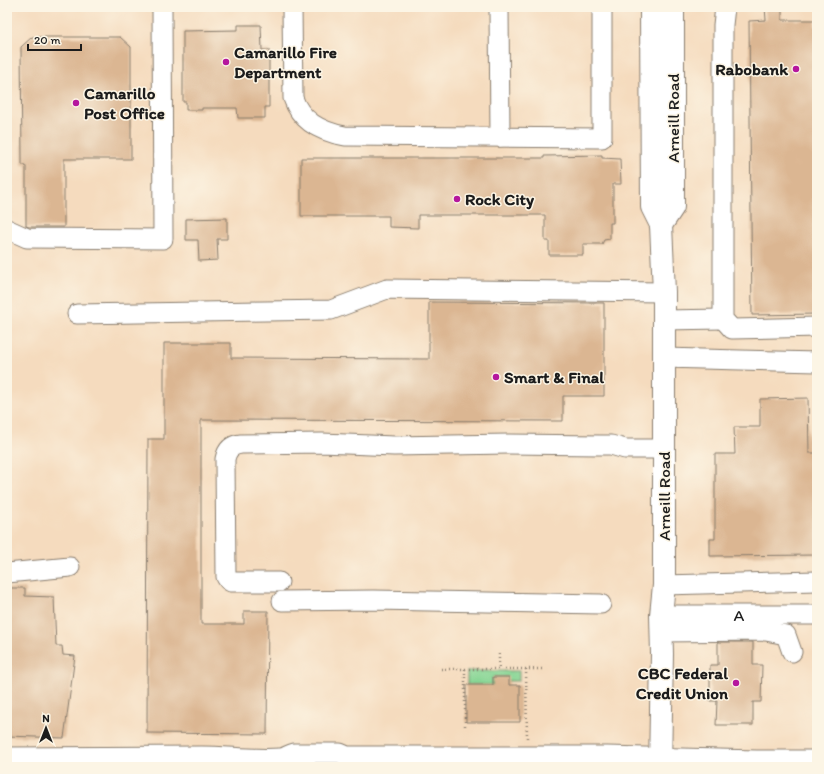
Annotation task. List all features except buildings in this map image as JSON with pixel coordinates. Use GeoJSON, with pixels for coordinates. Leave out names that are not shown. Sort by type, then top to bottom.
{"type":"FeatureCollection","features":[{"type":"Feature","properties":{"kind":"main road","name":"Arneill Road"},"geometry":{"type":"LineString","coordinates":[[651,7],[652,208],[661,225],[664,292],[664,585],[661,623],[660,762]]}},
{"type":"Feature","properties":{"kind":"main road","name":"Arneill Road"},"geometry":{"type":"LineString","coordinates":[[661,225],[673,208],[673,7]]}},
{"type":"Feature","properties":{"kind":"street"},"geometry":{"type":"LineString","coordinates":[[7,229],[27,238],[163,239],[162,7]]}},
{"type":"Feature","properties":{"kind":"street"},"geometry":{"type":"LineString","coordinates":[[292,7],[293,98],[296,106],[303,116],[313,125],[345,136],[602,138],[602,7]]}},
{"type":"Feature","properties":{"kind":"street"},"geometry":{"type":"LineString","coordinates":[[499,7],[500,137]]}},
{"type":"Feature","properties":{"kind":"street"},"geometry":{"type":"LineString","coordinates":[[725,7],[723,25],[723,319],[732,329],[817,327]]}},
{"type":"Feature","properties":{"kind":"street"},"geometry":{"type":"LineString","coordinates":[[77,314],[331,310],[388,290],[664,292]]}},
{"type":"Feature","properties":{"kind":"street"},"geometry":{"type":"LineString","coordinates":[[664,320],[723,319]]}},
{"type":"Feature","properties":{"kind":"street"},"geometry":{"type":"LineString","coordinates":[[664,358],[817,362]]}},
{"type":"Feature","properties":{"kind":"street"},"geometry":{"type":"LineString","coordinates":[[601,604],[374,600],[281,591],[231,582],[226,577],[225,459],[228,451],[230,447],[235,445],[322,443],[394,446],[508,444],[611,445],[625,449],[664,449]]}},
{"type":"Feature","properties":{"kind":"street"},"geometry":{"type":"LineString","coordinates":[[7,574],[70,567]]}},
{"type":"Feature","properties":{"kind":"street"},"geometry":{"type":"LineString","coordinates":[[664,585],[817,581]]}},
{"type":"Feature","properties":{"kind":"street","name":"A"},"geometry":{"type":"LineString","coordinates":[[661,623],[817,615]]}},
{"type":"Feature","properties":{"kind":"street"},"geometry":{"type":"LineString","coordinates":[[661,623],[766,631],[786,635],[792,652]]}},
{"type":"Feature","properties":{"kind":"street"},"geometry":{"type":"LineString","coordinates":[[7,757],[133,762],[202,756],[236,756],[282,762],[290,753],[340,753],[347,756],[531,755],[607,761],[660,762],[756,760],[808,762]]}},
{"type":"Feature","properties":{"kind":"path"},"geometry":{"type":"LineString","coordinates":[[499,654],[499,669]]}},
{"type":"Feature","properties":{"kind":"path"},"geometry":{"type":"LineString","coordinates":[[441,669],[542,669]]}},
{"type":"Feature","properties":{"kind":"path"},"geometry":{"type":"LineString","coordinates":[[465,669],[465,726]]}},
{"type":"Feature","properties":{"kind":"path"},"geometry":{"type":"LineString","coordinates":[[526,669],[531,755]]}},
{"type":"Feature","properties":{"kind":"green space"},"geometry":{"type":"Polygon","coordinates":[[[467,671],[519,671],[519,681],[509,681],[508,677],[493,677],[493,685],[467,685],[467,671]]]}},
{"type":"Feature","properties":{"kind":"place","name":"Camarillo Fire Department"},"geometry":{"type":"Point","coordinates":[226,62]}},
{"type":"Feature","properties":{"kind":"place","name":"Rabobank"},"geometry":{"type":"Point","coordinates":[796,69]}},
{"type":"Feature","properties":{"kind":"place","name":"Camarillo Post Office"},"geometry":{"type":"Point","coordinates":[76,103]}},
{"type":"Feature","properties":{"kind":"place","name":"Rock City"},"geometry":{"type":"Point","coordinates":[457,199]}},
{"type":"Feature","properties":{"kind":"place","name":"Smart & Final"},"geometry":{"type":"Point","coordinates":[496,377]}},
{"type":"Feature","properties":{"kind":"place","name":"CBC Federal Credit Union"},"geometry":{"type":"Point","coordinates":[736,683]}}]}
